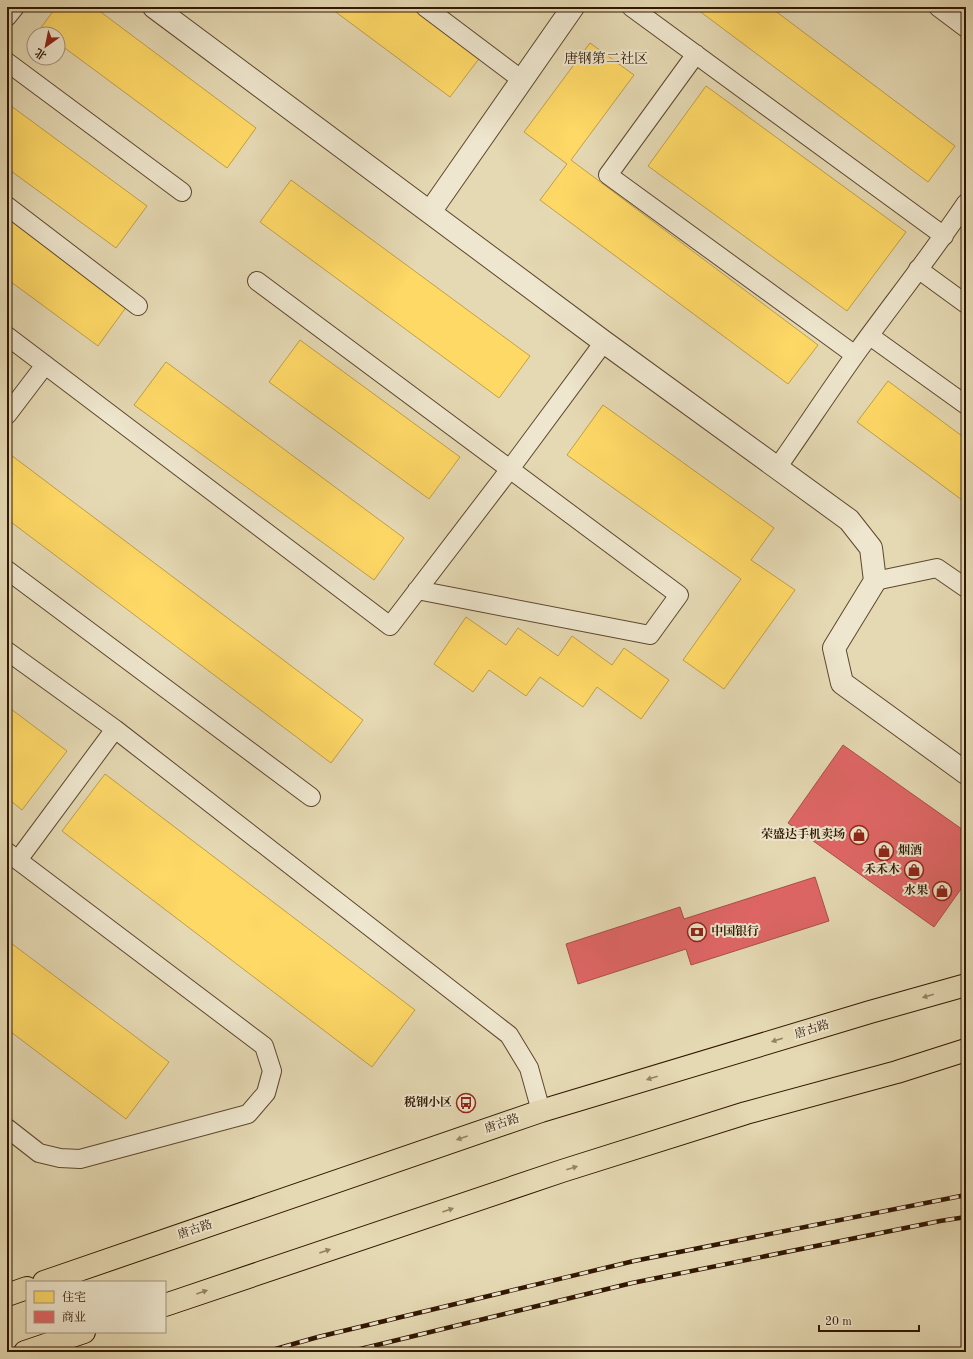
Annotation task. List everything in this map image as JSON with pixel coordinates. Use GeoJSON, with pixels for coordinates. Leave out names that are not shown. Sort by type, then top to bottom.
{"type":"FeatureCollection","features":[{"type":"Feature","properties":{"kind":"main road","name":"唐古路"},"geometry":{"type":"LineString","coordinates":[[47,1281],[541,1111],[870,1012],[966,985]]}},
{"type":"Feature","properties":{"kind":"main road"},"geometry":{"type":"LineString","coordinates":[[166,1305],[562,1171],[746,1113],[898,1072],[966,1050]]}},
{"type":"Feature","properties":{"kind":"main road"},"geometry":{"type":"LineString","coordinates":[[7,1295],[26,1288]]}},
{"type":"Feature","properties":{"kind":"main road"},"geometry":{"type":"LineString","coordinates":[[25,1352],[81,1333]]}},
{"type":"Feature","properties":{"kind":"street"},"geometry":{"type":"LineString","coordinates":[[154,7],[604,342],[849,520],[871,548],[875,581],[834,648],[842,683],[966,773]]}},
{"type":"Feature","properties":{"kind":"street"},"geometry":{"type":"LineString","coordinates":[[430,212],[522,80],[569,9]]}},
{"type":"Feature","properties":{"kind":"lane"},"geometry":{"type":"LineString","coordinates":[[7,17],[15,7]]}},
{"type":"Feature","properties":{"kind":"lane"},"geometry":{"type":"LineString","coordinates":[[425,7],[522,80]]}},
{"type":"Feature","properties":{"kind":"lane"},"geometry":{"type":"LineString","coordinates":[[631,7],[944,236]]}},
{"type":"Feature","properties":{"kind":"lane"},"geometry":{"type":"LineString","coordinates":[[938,7],[966,28]]}},
{"type":"Feature","properties":{"kind":"lane"},"geometry":{"type":"LineString","coordinates":[[696,54],[608,176],[855,355]]}},
{"type":"Feature","properties":{"kind":"lane"},"geometry":{"type":"LineString","coordinates":[[7,62],[182,192]]}},
{"type":"Feature","properties":{"kind":"lane"},"geometry":{"type":"LineString","coordinates":[[776,468],[855,355],[944,236],[966,203]]}},
{"type":"Feature","properties":{"kind":"lane"},"geometry":{"type":"LineString","coordinates":[[7,206],[138,306]]}},
{"type":"Feature","properties":{"kind":"lane"},"geometry":{"type":"LineString","coordinates":[[918,269],[966,304]]}},
{"type":"Feature","properties":{"kind":"lane"},"geometry":{"type":"LineString","coordinates":[[256,281],[679,595],[650,635],[417,590]]}},
{"type":"Feature","properties":{"kind":"lane"},"geometry":{"type":"LineString","coordinates":[[7,336],[390,626],[510,469],[604,342]]}},
{"type":"Feature","properties":{"kind":"lane"},"geometry":{"type":"LineString","coordinates":[[870,336],[966,405]]}},
{"type":"Feature","properties":{"kind":"lane"},"geometry":{"type":"LineString","coordinates":[[7,415],[45,365]]}},
{"type":"Feature","properties":{"kind":"lane"},"geometry":{"type":"LineString","coordinates":[[875,581],[937,568],[966,588]]}},
{"type":"Feature","properties":{"kind":"lane"},"geometry":{"type":"LineString","coordinates":[[7,570],[311,797]]}},
{"type":"Feature","properties":{"kind":"lane"},"geometry":{"type":"LineString","coordinates":[[7,651],[115,729],[509,1035],[529,1068],[541,1111]]}},
{"type":"Feature","properties":{"kind":"lane"},"geometry":{"type":"LineString","coordinates":[[7,1128],[39,1153],[60,1158],[80,1159],[248,1114],[266,1093],[272,1071],[264,1046],[12,856],[115,729]]}},
{"type":"Feature","properties":{"kind":"building: 住宅"},"geometry":{"type":"Polygon","coordinates":[[[56,7],[94,7],[256,128],[227,168],[66,49],[66,26],[42,26],[56,7]]]}},
{"type":"Feature","properties":{"kind":"building: 住宅"},"geometry":{"type":"Polygon","coordinates":[[[329,7],[415,7],[481,56],[450,97],[329,7]]]}},
{"type":"Feature","properties":{"kind":"building: 住宅"},"geometry":{"type":"Polygon","coordinates":[[[694,7],[770,7],[955,146],[928,182],[694,7]]]}},
{"type":"Feature","properties":{"kind":"building: 住宅"},"geometry":{"type":"Polygon","coordinates":[[[590,43],[634,75],[571,160],[818,345],[788,384],[540,200],[567,164],[524,132],[590,43]]]}},
{"type":"Feature","properties":{"kind":"building: 住宅"},"geometry":{"type":"Polygon","coordinates":[[[706,86],[906,232],[847,311],[648,166],[706,86]]]}},
{"type":"Feature","properties":{"kind":"building: 住宅"},"geometry":{"type":"Polygon","coordinates":[[[7,103],[147,206],[116,248],[7,168],[7,103]]]}},
{"type":"Feature","properties":{"kind":"building: 住宅"},"geometry":{"type":"Polygon","coordinates":[[[291,180],[530,356],[499,398],[260,222],[291,180]]]}},
{"type":"Feature","properties":{"kind":"building: 住宅"},"geometry":{"type":"Polygon","coordinates":[[[7,217],[127,306],[98,346],[7,279],[7,217]]]}},
{"type":"Feature","properties":{"kind":"building: 住宅"},"geometry":{"type":"Polygon","coordinates":[[[300,340],[460,457],[429,499],[269,382],[300,340]]]}},
{"type":"Feature","properties":{"kind":"building: 住宅"},"geometry":{"type":"Polygon","coordinates":[[[166,362],[404,538],[374,580],[134,405],[166,362]]]}},
{"type":"Feature","properties":{"kind":"building: 住宅"},"geometry":{"type":"Polygon","coordinates":[[[888,381],[966,439],[966,503],[857,422],[888,381]]]}},
{"type":"Feature","properties":{"kind":"building: 住宅"},"geometry":{"type":"Polygon","coordinates":[[[603,405],[774,528],[751,560],[795,590],[724,689],[683,660],[741,579],[567,455],[603,405]]]}},
{"type":"Feature","properties":{"kind":"building: 住宅"},"geometry":{"type":"Polygon","coordinates":[[[7,452],[363,720],[331,763],[7,519],[7,452]]]}},
{"type":"Feature","properties":{"kind":"building: 住宅"},"geometry":{"type":"Polygon","coordinates":[[[466,617],[506,645],[518,628],[558,656],[572,636],[612,665],[624,648],[669,680],[641,719],[597,687],[583,707],[540,677],[526,696],[489,670],[473,692],[434,664],[466,617]]]}},
{"type":"Feature","properties":{"kind":"building: 住宅"},"geometry":{"type":"Polygon","coordinates":[[[7,706],[67,751],[22,810],[7,798],[7,706]]]}},
{"type":"Feature","properties":{"kind":"building: 住宅"},"geometry":{"type":"Polygon","coordinates":[[[105,774],[415,1010],[372,1067],[62,831],[105,774]]]}},
{"type":"Feature","properties":{"kind":"building: 住宅"},"geometry":{"type":"Polygon","coordinates":[[[7,940],[169,1062],[126,1119],[7,1029],[7,940]]]}},
{"type":"Feature","properties":{"kind":"building: 商业"},"geometry":{"type":"Polygon","coordinates":[[[843,745],[966,832],[966,882],[934,927],[788,823],[843,745]]]}},
{"type":"Feature","properties":{"kind":"building: 商业","name":"中国银行"},"geometry":{"type":"Polygon","coordinates":[[[815,877],[829,921],[691,965],[686,949],[578,984],[566,944],[680,907],[684,919],[815,877]]]}},
{"type":"Feature","properties":{"kind":"railway"},"geometry":{"type":"LineString","coordinates":[[265,1352],[318,1337],[634,1261],[966,1195]]}},
{"type":"Feature","properties":{"kind":"railway"},"geometry":{"type":"LineString","coordinates":[[348,1352],[632,1283],[966,1217]]}},
{"type":"Feature","properties":{"kind":"place","name":"荣盛达手机卖场"},"geometry":{"type":"Point","coordinates":[859,835]}},
{"type":"Feature","properties":{"kind":"place","name":"烟酒"},"geometry":{"type":"Point","coordinates":[884,851]}},
{"type":"Feature","properties":{"kind":"place","name":"禾禾木"},"geometry":{"type":"Point","coordinates":[914,870]}},
{"type":"Feature","properties":{"kind":"place","name":"水果"},"geometry":{"type":"Point","coordinates":[942,891]}},
{"type":"Feature","properties":{"kind":"place","name":"中国银行"},"geometry":{"type":"Point","coordinates":[697,932]}},
{"type":"Feature","properties":{"kind":"place","name":"税钢小区"},"geometry":{"type":"Point","coordinates":[466,1103]}},
{"type":"Feature","properties":{"kind":"district","name":"唐钢第二社区"},"geometry":{"type":"Point","coordinates":[606,59]}}]}
